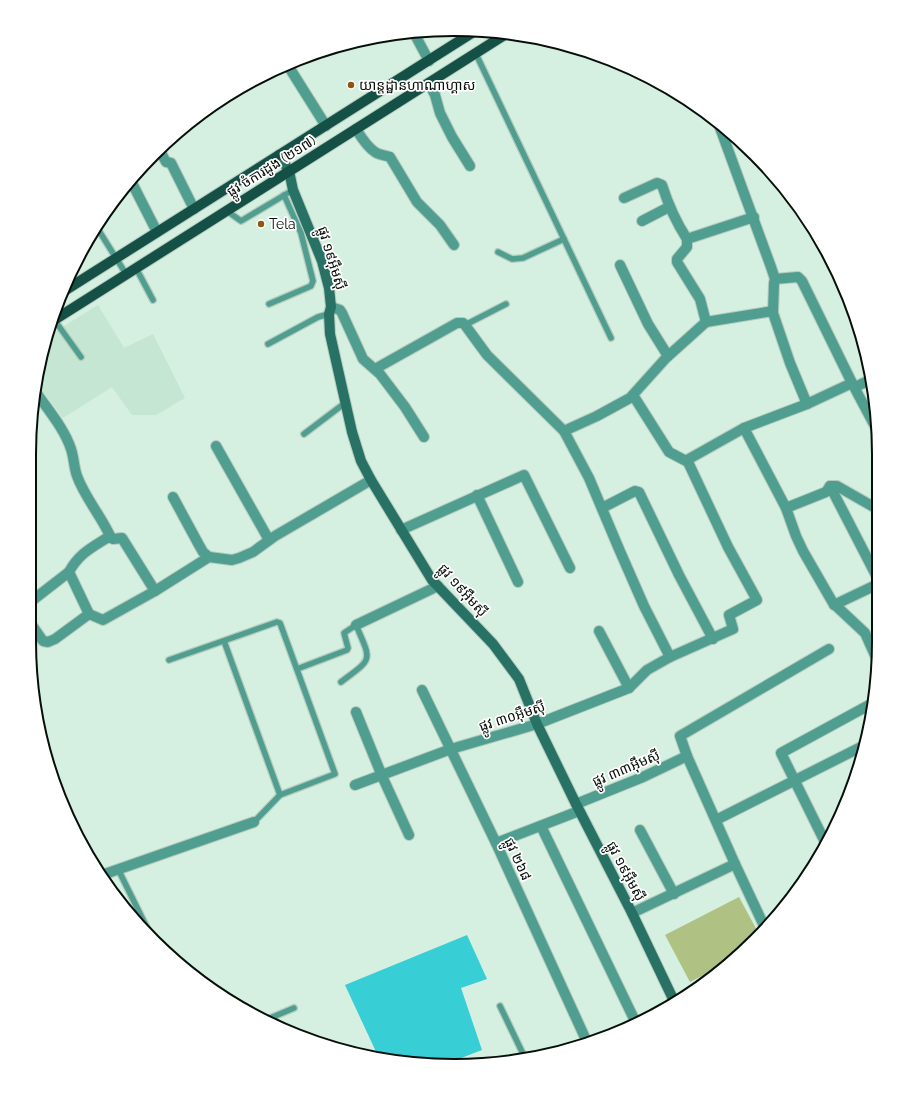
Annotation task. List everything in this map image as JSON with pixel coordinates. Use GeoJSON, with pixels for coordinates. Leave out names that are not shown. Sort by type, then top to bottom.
{"type":"FeatureCollection","features":[{"type":"Feature","properties":{"kind":"main road","name":"ផ្លូវ ចំការដូង (២១៧)"},"geometry":{"type":"LineString","coordinates":[[72,285],[466,36]]}},
{"type":"Feature","properties":{"kind":"main road","name":"ផ្លូវ ចំការដូង (២១៧)"},"geometry":{"type":"LineString","coordinates":[[60,315],[499,39]]}},
{"type":"Feature","properties":{"kind":"street"},"geometry":{"type":"LineString","coordinates":[[417,38],[428,61]]}},
{"type":"Feature","properties":{"kind":"street"},"geometry":{"type":"LineString","coordinates":[[290,70],[326,126]]}},
{"type":"Feature","properties":{"kind":"street"},"geometry":{"type":"LineString","coordinates":[[429,83],[435,95],[440,113],[452,137],[470,166]]}},
{"type":"Feature","properties":{"kind":"street"},"geometry":{"type":"LineString","coordinates":[[356,129],[363,140],[375,153],[385,155],[390,158],[417,202],[440,225],[454,245]]}},
{"type":"Feature","properties":{"kind":"street"},"geometry":{"type":"LineString","coordinates":[[722,134],[754,217],[775,279],[773,311],[790,363],[807,404]]}},
{"type":"Feature","properties":{"kind":"street"},"geometry":{"type":"LineString","coordinates":[[162,154],[166,162],[171,163],[194,209]]}},
{"type":"Feature","properties":{"kind":"street","name":"ផ្លូវ ១៩អ៊ឹមស៊ី"},"geometry":{"type":"LineString","coordinates":[[279,155],[289,171],[288,192],[322,262],[329,288],[330,334],[345,403],[361,461],[432,580],[492,644],[514,672],[521,684],[537,724],[577,807],[632,913],[672,997]]}},
{"type":"Feature","properties":{"kind":"street"},"geometry":{"type":"LineString","coordinates":[[624,198],[659,183],[662,185],[670,207],[687,239],[687,247],[677,260],[700,299],[706,322]]}},
{"type":"Feature","properties":{"kind":"street"},"geometry":{"type":"LineString","coordinates":[[134,186],[157,232]]}},
{"type":"Feature","properties":{"kind":"street"},"geometry":{"type":"LineString","coordinates":[[642,222],[670,207]]}},
{"type":"Feature","properties":{"kind":"street"},"geometry":{"type":"LineString","coordinates":[[687,239],[754,217]]}},
{"type":"Feature","properties":{"kind":"street"},"geometry":{"type":"LineString","coordinates":[[620,265],[648,324],[668,356]]}},
{"type":"Feature","properties":{"kind":"street"},"geometry":{"type":"LineString","coordinates":[[775,279],[798,277],[802,281],[870,417]]}},
{"type":"Feature","properties":{"kind":"street"},"geometry":{"type":"LineString","coordinates":[[330,310],[340,310],[363,359],[375,369],[405,406],[424,437]]}},
{"type":"Feature","properties":{"kind":"street"},"geometry":{"type":"LineString","coordinates":[[564,431],[597,416],[633,395],[668,356],[706,322],[773,311]]}},
{"type":"Feature","properties":{"kind":"street"},"geometry":{"type":"LineString","coordinates":[[375,369],[457,323],[463,323],[487,355],[564,431],[589,478],[644,606],[670,657]]}},
{"type":"Feature","properties":{"kind":"street"},"geometry":{"type":"LineString","coordinates":[[633,395],[669,452],[687,460],[744,428],[865,381]]}},
{"type":"Feature","properties":{"kind":"street"},"geometry":{"type":"LineString","coordinates":[[40,398],[62,430],[71,450],[77,476],[110,536],[112,539],[122,538],[155,591]]}},
{"type":"Feature","properties":{"kind":"street"},"geometry":{"type":"LineString","coordinates":[[744,428],[786,508],[803,551],[834,605],[865,633],[872,648]]}},
{"type":"Feature","properties":{"kind":"street"},"geometry":{"type":"LineString","coordinates":[[216,446],[269,540]]}},
{"type":"Feature","properties":{"kind":"street","name":"ផ្លូវ ៣០អ៊ឹមស៊ី"},"geometry":{"type":"LineString","coordinates":[[355,785],[451,749],[537,724],[629,688],[647,670],[670,657],[734,629],[729,615],[756,600],[728,547],[687,460]]}},
{"type":"Feature","properties":{"kind":"street"},"geometry":{"type":"LineString","coordinates":[[401,530],[524,475],[570,568]]}},
{"type":"Feature","properties":{"kind":"street"},"geometry":{"type":"LineString","coordinates":[[172,497],[204,552],[209,557],[225,560],[239,558],[253,552],[269,540],[371,480]]}},
{"type":"Feature","properties":{"kind":"street"},"geometry":{"type":"LineString","coordinates":[[786,508],[826,492],[830,486]]}},
{"type":"Feature","properties":{"kind":"street"},"geometry":{"type":"LineString","coordinates":[[830,486],[840,486],[872,506]]}},
{"type":"Feature","properties":{"kind":"street"},"geometry":{"type":"LineString","coordinates":[[830,486],[872,568]]}},
{"type":"Feature","properties":{"kind":"street"},"geometry":{"type":"LineString","coordinates":[[602,508],[635,491],[639,492],[712,639]]}},
{"type":"Feature","properties":{"kind":"street"},"geometry":{"type":"LineString","coordinates":[[477,495],[518,582]]}},
{"type":"Feature","properties":{"kind":"street"},"geometry":{"type":"LineString","coordinates":[[36,598],[69,572],[74,563],[85,552],[110,536]]}},
{"type":"Feature","properties":{"kind":"street"},"geometry":{"type":"LineString","coordinates":[[69,572],[89,614],[104,619],[155,591],[209,557]]}},
{"type":"Feature","properties":{"kind":"street"},"geometry":{"type":"LineString","coordinates":[[356,625],[438,586]]}},
{"type":"Feature","properties":{"kind":"street"},"geometry":{"type":"LineString","coordinates":[[834,605],[872,587]]}},
{"type":"Feature","properties":{"kind":"street"},"geometry":{"type":"LineString","coordinates":[[36,631],[43,641],[48,642],[55,639],[89,614]]}},
{"type":"Feature","properties":{"kind":"street"},"geometry":{"type":"LineString","coordinates":[[599,631],[629,688]]}},
{"type":"Feature","properties":{"kind":"street"},"geometry":{"type":"LineString","coordinates":[[763,923],[680,738],[681,734],[829,649]]}},
{"type":"Feature","properties":{"kind":"street","name":"ផ្លូវ ២៦៨"},"geometry":{"type":"LineString","coordinates":[[422,690],[496,843],[585,1038]]}},
{"type":"Feature","properties":{"kind":"street"},"geometry":{"type":"LineString","coordinates":[[823,838],[781,754],[782,752],[866,706]]}},
{"type":"Feature","properties":{"kind":"street"},"geometry":{"type":"LineString","coordinates":[[356,712],[382,776],[409,835]]}},
{"type":"Feature","properties":{"kind":"street"},"geometry":{"type":"LineString","coordinates":[[716,820],[858,748]]}},
{"type":"Feature","properties":{"kind":"street","name":"ផ្លូវ ៣៣អ៊ឹមស៊ី"},"geometry":{"type":"LineString","coordinates":[[496,843],[541,826],[577,807],[687,756]]}},
{"type":"Feature","properties":{"kind":"street"},"geometry":{"type":"LineString","coordinates":[[106,873],[254,822]]}},
{"type":"Feature","properties":{"kind":"street"},"geometry":{"type":"LineString","coordinates":[[541,826],[634,1018]]}},
{"type":"Feature","properties":{"kind":"street"},"geometry":{"type":"LineString","coordinates":[[640,830],[674,894]]}},
{"type":"Feature","properties":{"kind":"street"},"geometry":{"type":"LineString","coordinates":[[632,913],[735,864]]}},
{"type":"Feature","properties":{"kind":"lane"},"geometry":{"type":"LineString","coordinates":[[476,54],[612,338]]}},
{"type":"Feature","properties":{"kind":"lane"},"geometry":{"type":"LineString","coordinates":[[227,211],[241,221],[288,192],[301,233],[312,280],[311,286],[269,304]]}},
{"type":"Feature","properties":{"kind":"lane"},"geometry":{"type":"LineString","coordinates":[[100,232],[126,274]]}},
{"type":"Feature","properties":{"kind":"lane"},"geometry":{"type":"LineString","coordinates":[[498,252],[512,260],[523,258],[564,239]]}},
{"type":"Feature","properties":{"kind":"lane"},"geometry":{"type":"LineString","coordinates":[[136,268],[153,300]]}},
{"type":"Feature","properties":{"kind":"lane"},"geometry":{"type":"LineString","coordinates":[[465,325],[506,304]]}},
{"type":"Feature","properties":{"kind":"lane"},"geometry":{"type":"LineString","coordinates":[[268,344],[330,310]]}},
{"type":"Feature","properties":{"kind":"lane"},"geometry":{"type":"LineString","coordinates":[[57,324],[81,357]]}},
{"type":"Feature","properties":{"kind":"lane"},"geometry":{"type":"LineString","coordinates":[[304,434],[345,403]]}},
{"type":"Feature","properties":{"kind":"lane"},"geometry":{"type":"LineString","coordinates":[[169,660],[279,622],[336,774],[280,795],[254,822]]}},
{"type":"Feature","properties":{"kind":"lane"},"geometry":{"type":"LineString","coordinates":[[297,669],[347,650],[348,648],[344,633],[356,625],[368,652],[368,659],[364,665],[341,682]]}},
{"type":"Feature","properties":{"kind":"lane"},"geometry":{"type":"LineString","coordinates":[[224,641],[280,795]]}},
{"type":"Feature","properties":{"kind":"lane"},"geometry":{"type":"LineString","coordinates":[[118,869],[144,921]]}},
{"type":"Feature","properties":{"kind":"lane"},"geometry":{"type":"LineString","coordinates":[[500,1006],[523,1053]]}},
{"type":"Feature","properties":{"kind":"lane"},"geometry":{"type":"LineString","coordinates":[[272,1017],[294,1008]]}},
{"type":"Feature","properties":{"kind":"shaded area"},"geometry":{"type":"Polygon","coordinates":[[[98,305],[124,348],[153,334],[185,398],[156,415],[132,415],[112,387],[63,418],[41,389],[44,372],[54,332],[98,305]]]}},
{"type":"Feature","properties":{"kind":"green space"},"geometry":{"type":"Polygon","coordinates":[[[739,897],[757,930],[709,972],[690,982],[665,935],[739,897]]]}},
{"type":"Feature","properties":{"kind":"water"},"geometry":{"type":"Polygon","coordinates":[[[467,935],[487,979],[461,988],[482,1050],[459,1059],[454,1059],[427,1058],[376,1052],[345,985],[467,935]]]}},
{"type":"Feature","properties":{"kind":"place","name":"យាន្ដដ្ឋានហាណាហ្គាស"},"geometry":{"type":"Point","coordinates":[351,85]}},
{"type":"Feature","properties":{"kind":"place","name":"Tela"},"geometry":{"type":"Point","coordinates":[261,224]}}]}
